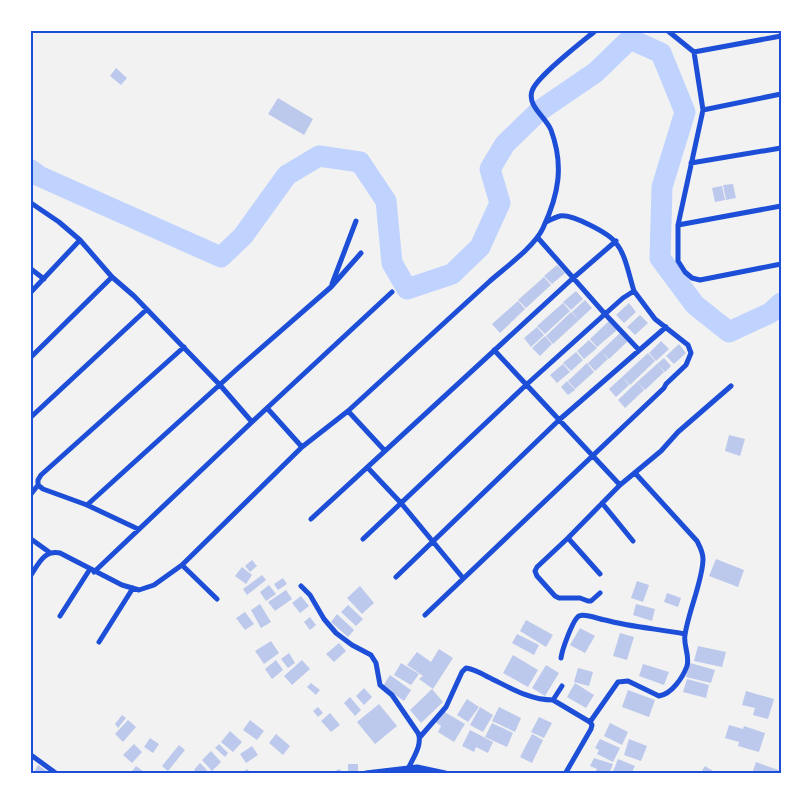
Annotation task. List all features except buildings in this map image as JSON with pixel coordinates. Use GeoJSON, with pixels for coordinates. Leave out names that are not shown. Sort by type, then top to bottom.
{"type":"FeatureCollection","features":[{"type":"Feature","properties":{"kind":"street"},"geometry":{"type":"LineString","coordinates":[[31,540],[49,552],[60,553],[92,571],[122,585],[139,590],[154,585],[182,565],[302,447],[348,411],[538,238],[546,222],[560,177],[559,160],[550,128],[533,104],[531,98],[532,90],[536,83],[595,31]]}},
{"type":"Feature","properties":{"kind":"street"},"geometry":{"type":"LineString","coordinates":[[668,31],[694,52],[702,110],[678,225],[678,261],[684,272],[692,278],[700,280],[781,264]]}},
{"type":"Feature","properties":{"kind":"street"},"geometry":{"type":"LineString","coordinates":[[694,52],[781,36]]}},
{"type":"Feature","properties":{"kind":"street"},"geometry":{"type":"LineString","coordinates":[[702,110],[781,94]]}},
{"type":"Feature","properties":{"kind":"street"},"geometry":{"type":"LineString","coordinates":[[691,163],[781,148]]}},
{"type":"Feature","properties":{"kind":"street"},"geometry":{"type":"LineString","coordinates":[[31,203],[80,240],[112,277],[184,347],[252,422]]}},
{"type":"Feature","properties":{"kind":"street"},"geometry":{"type":"LineString","coordinates":[[678,225],[781,206]]}},
{"type":"Feature","properties":{"kind":"street"},"geometry":{"type":"LineString","coordinates":[[425,615],[664,388],[686,365],[691,353],[688,345],[655,318],[634,291],[616,241],[606,234],[568,216],[560,216],[546,222]]}},
{"type":"Feature","properties":{"kind":"street"},"geometry":{"type":"LineString","coordinates":[[331,287],[356,221]]}},
{"type":"Feature","properties":{"kind":"street"},"geometry":{"type":"LineString","coordinates":[[538,238],[572,278],[639,350]]}},
{"type":"Feature","properties":{"kind":"street"},"geometry":{"type":"LineString","coordinates":[[31,292],[80,240]]}},
{"type":"Feature","properties":{"kind":"street"},"geometry":{"type":"LineString","coordinates":[[311,519],[572,278],[616,241]]}},
{"type":"Feature","properties":{"kind":"street"},"geometry":{"type":"LineString","coordinates":[[87,505],[331,287],[361,253]]}},
{"type":"Feature","properties":{"kind":"street"},"geometry":{"type":"LineString","coordinates":[[31,269],[44,278]]}},
{"type":"Feature","properties":{"kind":"street"},"geometry":{"type":"LineString","coordinates":[[31,357],[112,277]]}},
{"type":"Feature","properties":{"kind":"street"},"geometry":{"type":"LineString","coordinates":[[363,539],[526,385],[623,298],[634,291]]}},
{"type":"Feature","properties":{"kind":"street"},"geometry":{"type":"LineString","coordinates":[[60,616],[92,571],[392,292]]}},
{"type":"Feature","properties":{"kind":"street"},"geometry":{"type":"LineString","coordinates":[[31,417],[146,310]]}},
{"type":"Feature","properties":{"kind":"street"},"geometry":{"type":"LineString","coordinates":[[396,577],[559,420],[666,327]]}},
{"type":"Feature","properties":{"kind":"street"},"geometry":{"type":"LineString","coordinates":[[31,494],[38,485],[38,480],[41,476],[184,347]]}},
{"type":"Feature","properties":{"kind":"street"},"geometry":{"type":"LineString","coordinates":[[494,350],[620,486]]}},
{"type":"Feature","properties":{"kind":"street"},"geometry":{"type":"LineString","coordinates":[[600,593],[592,601],[580,598],[559,598],[537,576],[535,571],[620,486],[731,386]]}},
{"type":"Feature","properties":{"kind":"street"},"geometry":{"type":"LineString","coordinates":[[267,408],[302,447]]}},
{"type":"Feature","properties":{"kind":"street"},"geometry":{"type":"LineString","coordinates":[[348,411],[385,451]]}},
{"type":"Feature","properties":{"kind":"street"},"geometry":{"type":"LineString","coordinates":[[368,468],[434,542],[463,578]]}},
{"type":"Feature","properties":{"kind":"street"},"geometry":{"type":"LineString","coordinates":[[590,722],[611,689],[618,682],[628,681],[659,696],[669,692],[680,678],[688,661],[685,634],[702,567],[702,552],[697,541],[635,473]]}},
{"type":"Feature","properties":{"kind":"street"},"geometry":{"type":"LineString","coordinates":[[38,485],[138,529]]}},
{"type":"Feature","properties":{"kind":"street"},"geometry":{"type":"LineString","coordinates":[[602,503],[632,541]]}},
{"type":"Feature","properties":{"kind":"street"},"geometry":{"type":"LineString","coordinates":[[568,538],[600,574]]}},
{"type":"Feature","properties":{"kind":"street"},"geometry":{"type":"LineString","coordinates":[[31,574],[42,558],[49,552]]}},
{"type":"Feature","properties":{"kind":"street"},"geometry":{"type":"LineString","coordinates":[[182,565],[217,599]]}},
{"type":"Feature","properties":{"kind":"street"},"geometry":{"type":"LineString","coordinates":[[301,586],[310,595],[324,619],[336,633],[352,645],[371,655],[376,663],[380,685],[392,695],[420,737]]}},
{"type":"Feature","properties":{"kind":"street"},"geometry":{"type":"LineString","coordinates":[[99,642],[133,588]]}},
{"type":"Feature","properties":{"kind":"street"},"geometry":{"type":"LineString","coordinates":[[561,658],[564,642],[570,634],[574,621],[579,616],[585,615],[608,621],[685,634]]}},
{"type":"Feature","properties":{"kind":"street"},"geometry":{"type":"LineString","coordinates":[[408,768],[420,737],[446,707],[462,672],[466,668],[522,694],[553,700],[590,722],[592,725],[591,729],[565,774]]}},
{"type":"Feature","properties":{"kind":"street"},"geometry":{"type":"LineString","coordinates":[[553,700],[562,686]]}},
{"type":"Feature","properties":{"kind":"street"},"geometry":{"type":"LineString","coordinates":[[31,755],[57,774]]}},
{"type":"Feature","properties":{"kind":"street"},"geometry":{"type":"LineString","coordinates":[[366,774],[408,768],[431,770],[445,774]]}},
{"type":"Feature","properties":{"kind":"waterway"},"geometry":{"type":"LineString","coordinates":[[31,170],[39,176],[221,257],[243,236],[287,175],[319,156],[360,162],[386,201],[392,263],[407,289],[452,274],[480,247],[500,203],[490,169],[505,144],[539,111],[596,72],[630,39],[661,53],[685,112],[662,187],[660,258],[695,305],[729,332],[770,313],[781,303]]}}]}
